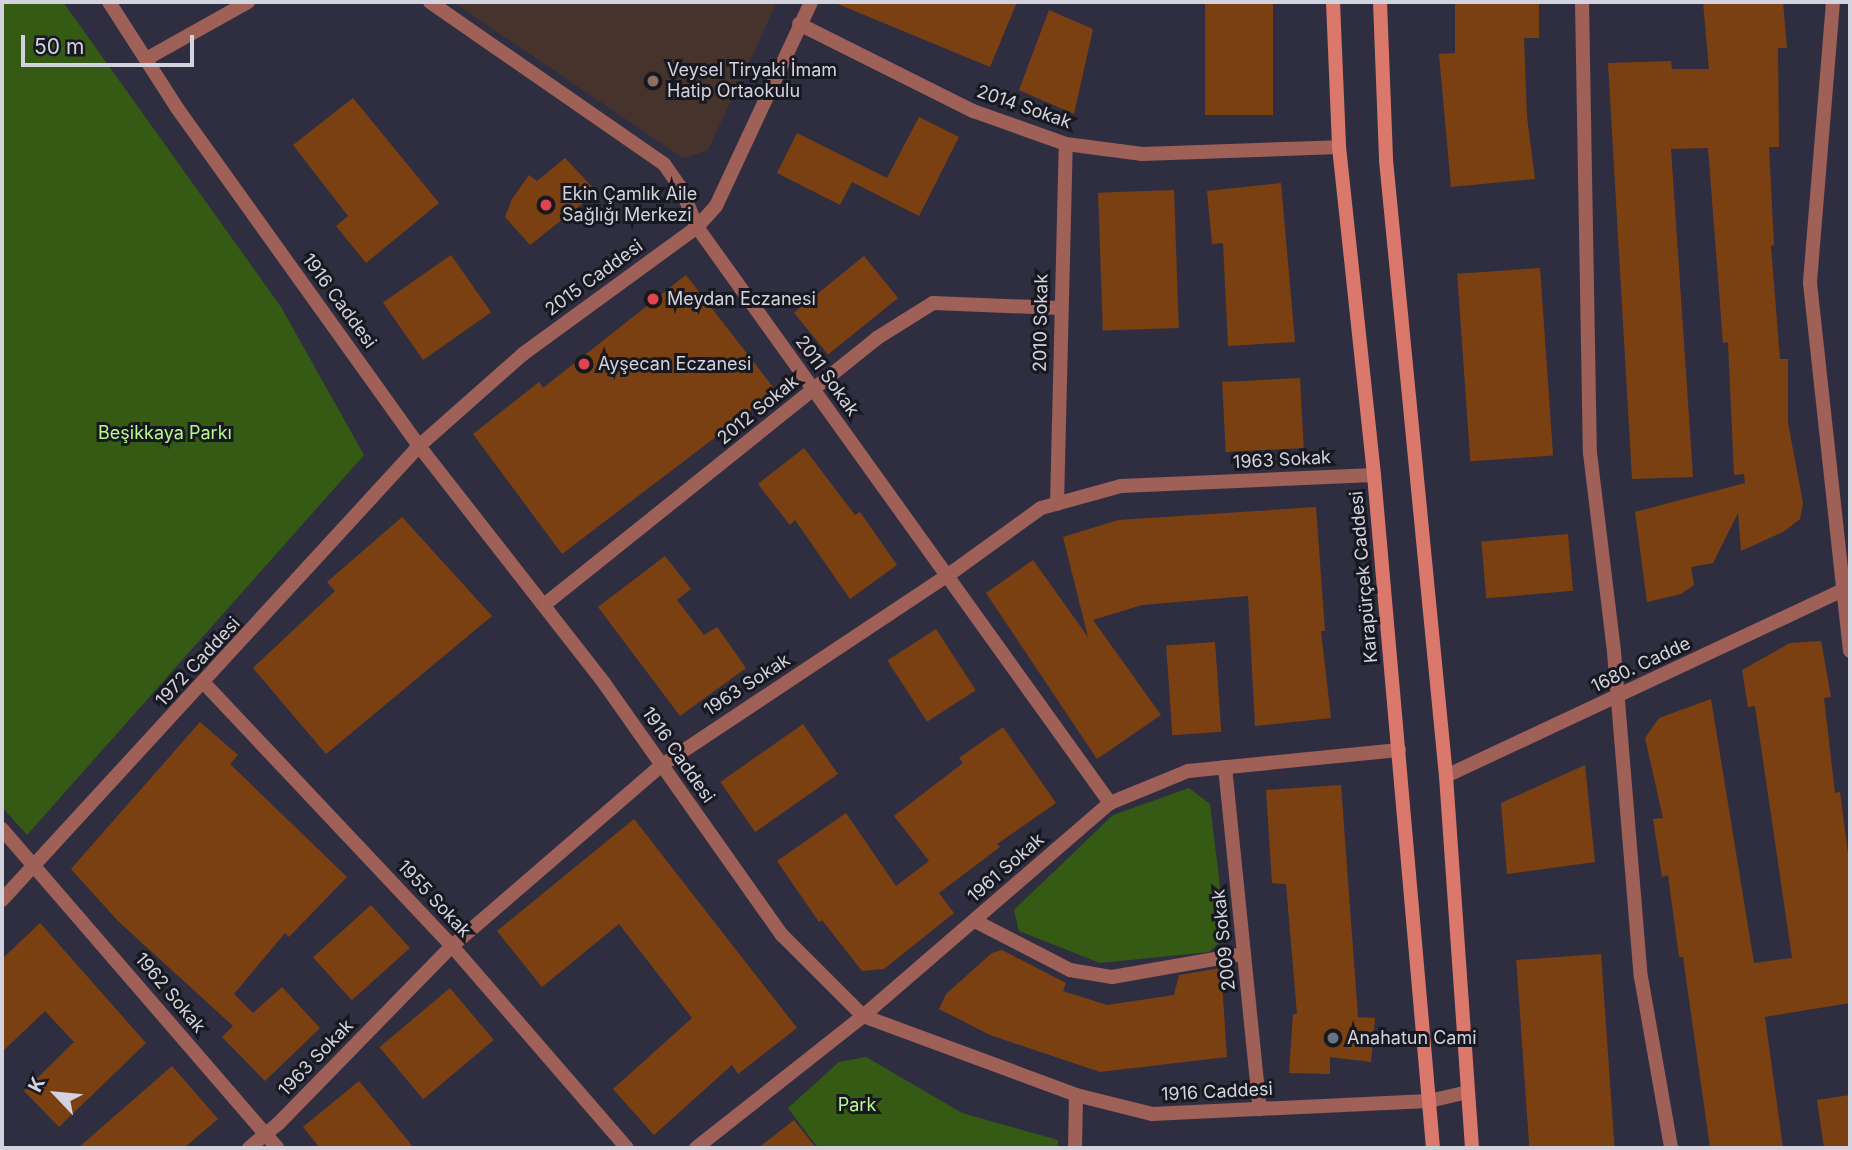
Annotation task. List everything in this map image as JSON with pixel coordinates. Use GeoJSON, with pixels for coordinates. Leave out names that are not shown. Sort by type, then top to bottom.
{"type":"FeatureCollection","features":[{"type":"Feature","properties":{"kind":"main road","name":"Karapürçek Caddesi"},"geometry":{"type":"LineString","coordinates":[[1333,2],[1339,147],[1374,475],[1433,1148]]}},
{"type":"Feature","properties":{"kind":"main road"},"geometry":{"type":"LineString","coordinates":[[1380,2],[1385,160],[1446,776],[1472,1148]]}},
{"type":"Feature","properties":{"kind":"street","name":"1916 Caddesi"},"geometry":{"type":"LineString","coordinates":[[109,2],[146,59],[419,446],[544,605],[662,765],[782,935],[863,1016],[1076,1095],[1152,1114],[1430,1101],[1468,1092]]}},
{"type":"Feature","properties":{"kind":"street"},"geometry":{"type":"LineString","coordinates":[[146,59],[248,2]]}},
{"type":"Feature","properties":{"kind":"street","name":"2011 Sokak"},"geometry":{"type":"LineString","coordinates":[[430,2],[664,164],[681,188],[697,227],[1110,803]]}},
{"type":"Feature","properties":{"kind":"street","name":"2015 Caddesi"},"geometry":{"type":"LineString","coordinates":[[419,446],[523,354],[697,227],[716,206],[811,2]]}},
{"type":"Feature","properties":{"kind":"street"},"geometry":{"type":"LineString","coordinates":[[1582,2],[1590,453],[1617,697],[1641,977],[1671,1148]]}},
{"type":"Feature","properties":{"kind":"street"},"geometry":{"type":"LineString","coordinates":[[1833,2],[1810,283],[1847,590],[1850,651]]}},
{"type":"Feature","properties":{"kind":"street","name":"2014 Sokak"},"geometry":{"type":"LineString","coordinates":[[799,24],[973,111],[1066,144],[1142,154],[1339,147]]}},
{"type":"Feature","properties":{"kind":"street","name":"2010 Sokak"},"geometry":{"type":"LineString","coordinates":[[1057,504],[1066,144]]}},
{"type":"Feature","properties":{"kind":"street","name":"2012 Sokak"},"geometry":{"type":"LineString","coordinates":[[544,605],[877,338],[933,303],[1060,307]]}},
{"type":"Feature","properties":{"kind":"street","name":"1972 Caddesi"},"geometry":{"type":"LineString","coordinates":[[2,901],[34,862],[205,684],[419,446]]}},
{"type":"Feature","properties":{"kind":"street","name":"1963 Sokak"},"geometry":{"type":"LineString","coordinates":[[249,1148],[452,946],[662,765],[947,576],[1041,508],[1121,486],[1374,475]]}},
{"type":"Feature","properties":{"kind":"street","name":"1680. Cadde"},"geometry":{"type":"LineString","coordinates":[[1446,776],[1847,590]]}},
{"type":"Feature","properties":{"kind":"street","name":"1955 Sokak"},"geometry":{"type":"LineString","coordinates":[[205,684],[452,946],[627,1148]]}},
{"type":"Feature","properties":{"kind":"street","name":"1961 Sokak"},"geometry":{"type":"LineString","coordinates":[[696,1148],[863,1016],[1110,803],[1188,771],[1399,750]]}},
{"type":"Feature","properties":{"kind":"street","name":"2009 Sokak"},"geometry":{"type":"LineString","coordinates":[[1225,767],[1260,1109]]}},
{"type":"Feature","properties":{"kind":"street","name":"1962 Sokak"},"geometry":{"type":"LineString","coordinates":[[2,829],[34,862],[277,1148]]}},
{"type":"Feature","properties":{"kind":"street"},"geometry":{"type":"LineString","coordinates":[[975,921],[1070,970],[1112,977],[1244,954]]}},
{"type":"Feature","properties":{"kind":"street"},"geometry":{"type":"LineString","coordinates":[[1075,1148],[1076,1095]]}},
{"type":"Feature","properties":{"kind":"shaded area","name":"Veysel Tiryaki İmam Hatip Ortaokulu"},"geometry":{"type":"Polygon","coordinates":[[[453,2],[777,2],[708,150],[683,158],[453,2]]]}},
{"type":"Feature","properties":{"kind":"green space","name":"Beşikkaya Parkı"},"geometry":{"type":"Polygon","coordinates":[[[2,2],[63,2],[281,307],[364,455],[27,835],[2,807],[2,2]]]}},
{"type":"Feature","properties":{"kind":"green space"},"geometry":{"type":"Polygon","coordinates":[[[1189,788],[1210,804],[1226,936],[1209,952],[1100,963],[1019,931],[1014,910],[1113,815],[1189,788]]]}},
{"type":"Feature","properties":{"kind":"green space","name":"Park"},"geometry":{"type":"Polygon","coordinates":[[[866,1057],[962,1113],[1058,1140],[1058,1148],[818,1148],[788,1108],[839,1062],[866,1057]]]}},
{"type":"Feature","properties":{"kind":"building"},"geometry":{"type":"Polygon","coordinates":[[[833,2],[1017,2],[990,67],[833,2]]]}},
{"type":"Feature","properties":{"kind":"building"},"geometry":{"type":"Polygon","coordinates":[[[1205,2],[1273,2],[1273,115],[1205,115],[1205,2]]]}},
{"type":"Feature","properties":{"kind":"building"},"geometry":{"type":"Polygon","coordinates":[[[1455,2],[1539,2],[1539,38],[1524,38],[1527,117],[1535,179],[1451,187],[1439,54],[1455,53],[1455,2]]]}},
{"type":"Feature","properties":{"kind":"building"},"geometry":{"type":"Polygon","coordinates":[[[1703,2],[1783,2],[1787,48],[1778,48],[1779,147],[1769,147],[1774,245],[1771,246],[1780,359],[1788,359],[1788,423],[1803,503],[1800,519],[1783,532],[1741,551],[1738,513],[1713,563],[1691,567],[1694,585],[1681,594],[1647,602],[1635,512],[1745,483],[1744,474],[1734,475],[1728,342],[1723,343],[1708,148],[1671,149],[1693,477],[1632,479],[1608,63],[1671,61],[1672,69],[1709,69],[1703,2]]]}},
{"type":"Feature","properties":{"kind":"building"},"geometry":{"type":"Polygon","coordinates":[[[1049,10],[1093,29],[1074,114],[1019,90],[1049,10]]]}},
{"type":"Feature","properties":{"kind":"building"},"geometry":{"type":"Polygon","coordinates":[[[353,98],[439,203],[366,263],[336,226],[348,216],[293,145],[353,98]]]}},
{"type":"Feature","properties":{"kind":"building"},"geometry":{"type":"Polygon","coordinates":[[[919,117],[959,137],[919,216],[852,182],[840,205],[777,173],[797,133],[887,178],[919,117]]]}},
{"type":"Feature","properties":{"kind":"building","name":"Ekin Çamlık Aile Sağlığı Merkezi"},"geometry":{"type":"Polygon","coordinates":[[[565,158],[597,192],[530,245],[505,217],[512,199],[529,175],[537,181],[565,158]]]}},
{"type":"Feature","properties":{"kind":"building"},"geometry":{"type":"Polygon","coordinates":[[[1281,183],[1295,342],[1228,346],[1223,243],[1212,244],[1207,191],[1281,183]]]}},
{"type":"Feature","properties":{"kind":"building"},"geometry":{"type":"Polygon","coordinates":[[[1174,190],[1179,328],[1103,331],[1098,193],[1174,190]]]}},
{"type":"Feature","properties":{"kind":"building"},"geometry":{"type":"Polygon","coordinates":[[[451,255],[491,312],[423,360],[383,303],[451,255]]]}},
{"type":"Feature","properties":{"kind":"building"},"geometry":{"type":"Polygon","coordinates":[[[864,256],[898,298],[828,355],[794,313],[864,256]]]}},
{"type":"Feature","properties":{"kind":"building"},"geometry":{"type":"Polygon","coordinates":[[[1540,268],[1553,456],[1470,461],[1457,274],[1540,268]]]}},
{"type":"Feature","properties":{"kind":"building"},"geometry":{"type":"Polygon","coordinates":[[[686,275],[776,391],[562,554],[473,434],[539,382],[543,388],[686,275]]]}},
{"type":"Feature","properties":{"kind":"building"},"geometry":{"type":"Polygon","coordinates":[[[1300,378],[1304,448],[1226,452],[1222,382],[1300,378]]]}},
{"type":"Feature","properties":{"kind":"building"},"geometry":{"type":"Polygon","coordinates":[[[804,448],[855,515],[860,512],[897,565],[850,599],[795,520],[790,525],[758,484],[804,448]]]}},
{"type":"Feature","properties":{"kind":"building"},"geometry":{"type":"Polygon","coordinates":[[[1316,507],[1325,631],[1321,631],[1331,718],[1255,726],[1248,596],[1142,605],[1093,620],[1161,715],[1097,759],[986,593],[1033,560],[1088,637],[1063,537],[1118,520],[1316,507]]]}},
{"type":"Feature","properties":{"kind":"building"},"geometry":{"type":"Polygon","coordinates":[[[402,517],[492,616],[326,754],[253,668],[335,591],[327,582],[402,517]]]}},
{"type":"Feature","properties":{"kind":"building"},"geometry":{"type":"Polygon","coordinates":[[[1568,534],[1573,591],[1486,598],[1481,542],[1568,534]]]}},
{"type":"Feature","properties":{"kind":"building"},"geometry":{"type":"Polygon","coordinates":[[[665,556],[691,589],[677,600],[704,635],[717,627],[746,668],[680,716],[598,607],[665,556]]]}},
{"type":"Feature","properties":{"kind":"building"},"geometry":{"type":"Polygon","coordinates":[[[936,629],[976,690],[927,722],[887,661],[936,629]]]}},
{"type":"Feature","properties":{"kind":"building"},"geometry":{"type":"Polygon","coordinates":[[[1821,641],[1831,697],[1824,698],[1835,793],[1840,792],[1850,869],[1850,1003],[1765,1017],[1783,1148],[1710,1148],[1683,957],[1679,957],[1668,875],[1662,877],[1653,819],[1663,818],[1645,738],[1659,718],[1711,699],[1754,963],[1792,958],[1755,706],[1748,707],[1742,670],[1790,643],[1821,641]]]}},
{"type":"Feature","properties":{"kind":"building"},"geometry":{"type":"Polygon","coordinates":[[[1215,642],[1221,732],[1172,735],[1166,645],[1215,642]]]}},
{"type":"Feature","properties":{"kind":"building"},"geometry":{"type":"Polygon","coordinates":[[[200,722],[238,755],[230,764],[347,877],[289,937],[285,933],[234,994],[253,1013],[282,987],[320,1028],[265,1081],[222,1037],[233,1026],[118,921],[71,869],[200,722]]]}},
{"type":"Feature","properties":{"kind":"building"},"geometry":{"type":"Polygon","coordinates":[[[803,724],[838,774],[755,832],[720,782],[803,724]]]}},
{"type":"Feature","properties":{"kind":"building"},"geometry":{"type":"Polygon","coordinates":[[[1003,727],[1056,803],[997,844],[1000,847],[939,893],[954,913],[884,969],[862,971],[822,920],[819,922],[777,861],[846,813],[896,886],[929,861],[894,816],[963,763],[959,758],[1003,727]]]}},
{"type":"Feature","properties":{"kind":"building"},"geometry":{"type":"Polygon","coordinates":[[[1585,765],[1595,862],[1507,874],[1501,803],[1585,765]]]}},
{"type":"Feature","properties":{"kind":"building"},"geometry":{"type":"Polygon","coordinates":[[[1341,785],[1358,1017],[1375,1018],[1371,1062],[1330,1057],[1330,1074],[1289,1073],[1293,1014],[1297,1014],[1286,884],[1272,883],[1266,790],[1341,785]]]}},
{"type":"Feature","properties":{"kind":"building"},"geometry":{"type":"Polygon","coordinates":[[[634,819],[797,1028],[738,1074],[732,1065],[654,1135],[613,1089],[692,1018],[619,924],[542,987],[497,931],[634,819]]]}},
{"type":"Feature","properties":{"kind":"building"},"geometry":{"type":"Polygon","coordinates":[[[371,905],[410,948],[352,1000],[313,957],[371,905]]]}},
{"type":"Feature","properties":{"kind":"building"},"geometry":{"type":"Polygon","coordinates":[[[40,923],[146,1043],[59,1127],[24,1091],[74,1042],[45,1011],[2,1052],[2,959],[40,923]]]}},
{"type":"Feature","properties":{"kind":"building"},"geometry":{"type":"Polygon","coordinates":[[[1002,950],[1066,983],[1063,991],[1107,1005],[1174,995],[1179,975],[1221,968],[1227,1057],[1100,1072],[990,1035],[939,1009],[946,994],[992,953],[1002,950]]]}},
{"type":"Feature","properties":{"kind":"building"},"geometry":{"type":"Polygon","coordinates":[[[1601,954],[1615,1148],[1529,1148],[1516,960],[1601,954]]]}},
{"type":"Feature","properties":{"kind":"building"},"geometry":{"type":"Polygon","coordinates":[[[450,988],[494,1040],[423,1099],[380,1047],[450,988]]]}},
{"type":"Feature","properties":{"kind":"building"},"geometry":{"type":"Polygon","coordinates":[[[172,1066],[218,1119],[184,1148],[78,1148],[172,1066]]]}},
{"type":"Feature","properties":{"kind":"building"},"geometry":{"type":"Polygon","coordinates":[[[359,1081],[414,1148],[320,1148],[303,1127],[359,1081]]]}},
{"type":"Feature","properties":{"kind":"building"},"geometry":{"type":"Polygon","coordinates":[[[1850,1095],[1850,1148],[1824,1148],[1817,1100],[1850,1095]]]}},
{"type":"Feature","properties":{"kind":"building"},"geometry":{"type":"Polygon","coordinates":[[[794,1120],[816,1148],[758,1148],[794,1120]]]}},
{"type":"Feature","properties":{"kind":"place","name":"Veysel Tiryaki İmam Hatip Ortaokulu"},"geometry":{"type":"Point","coordinates":[653,81]}},
{"type":"Feature","properties":{"kind":"place","name":"Ekin Çamlık Aile Sağlığı Merkezi"},"geometry":{"type":"Point","coordinates":[546,205]}},
{"type":"Feature","properties":{"kind":"place","name":"Meydan Eczanesi"},"geometry":{"type":"Point","coordinates":[653,299]}},
{"type":"Feature","properties":{"kind":"place","name":"Ayşecan Eczanesi"},"geometry":{"type":"Point","coordinates":[584,364]}},
{"type":"Feature","properties":{"kind":"place","name":"Anahatun Cami"},"geometry":{"type":"Point","coordinates":[1333,1038]}}]}
